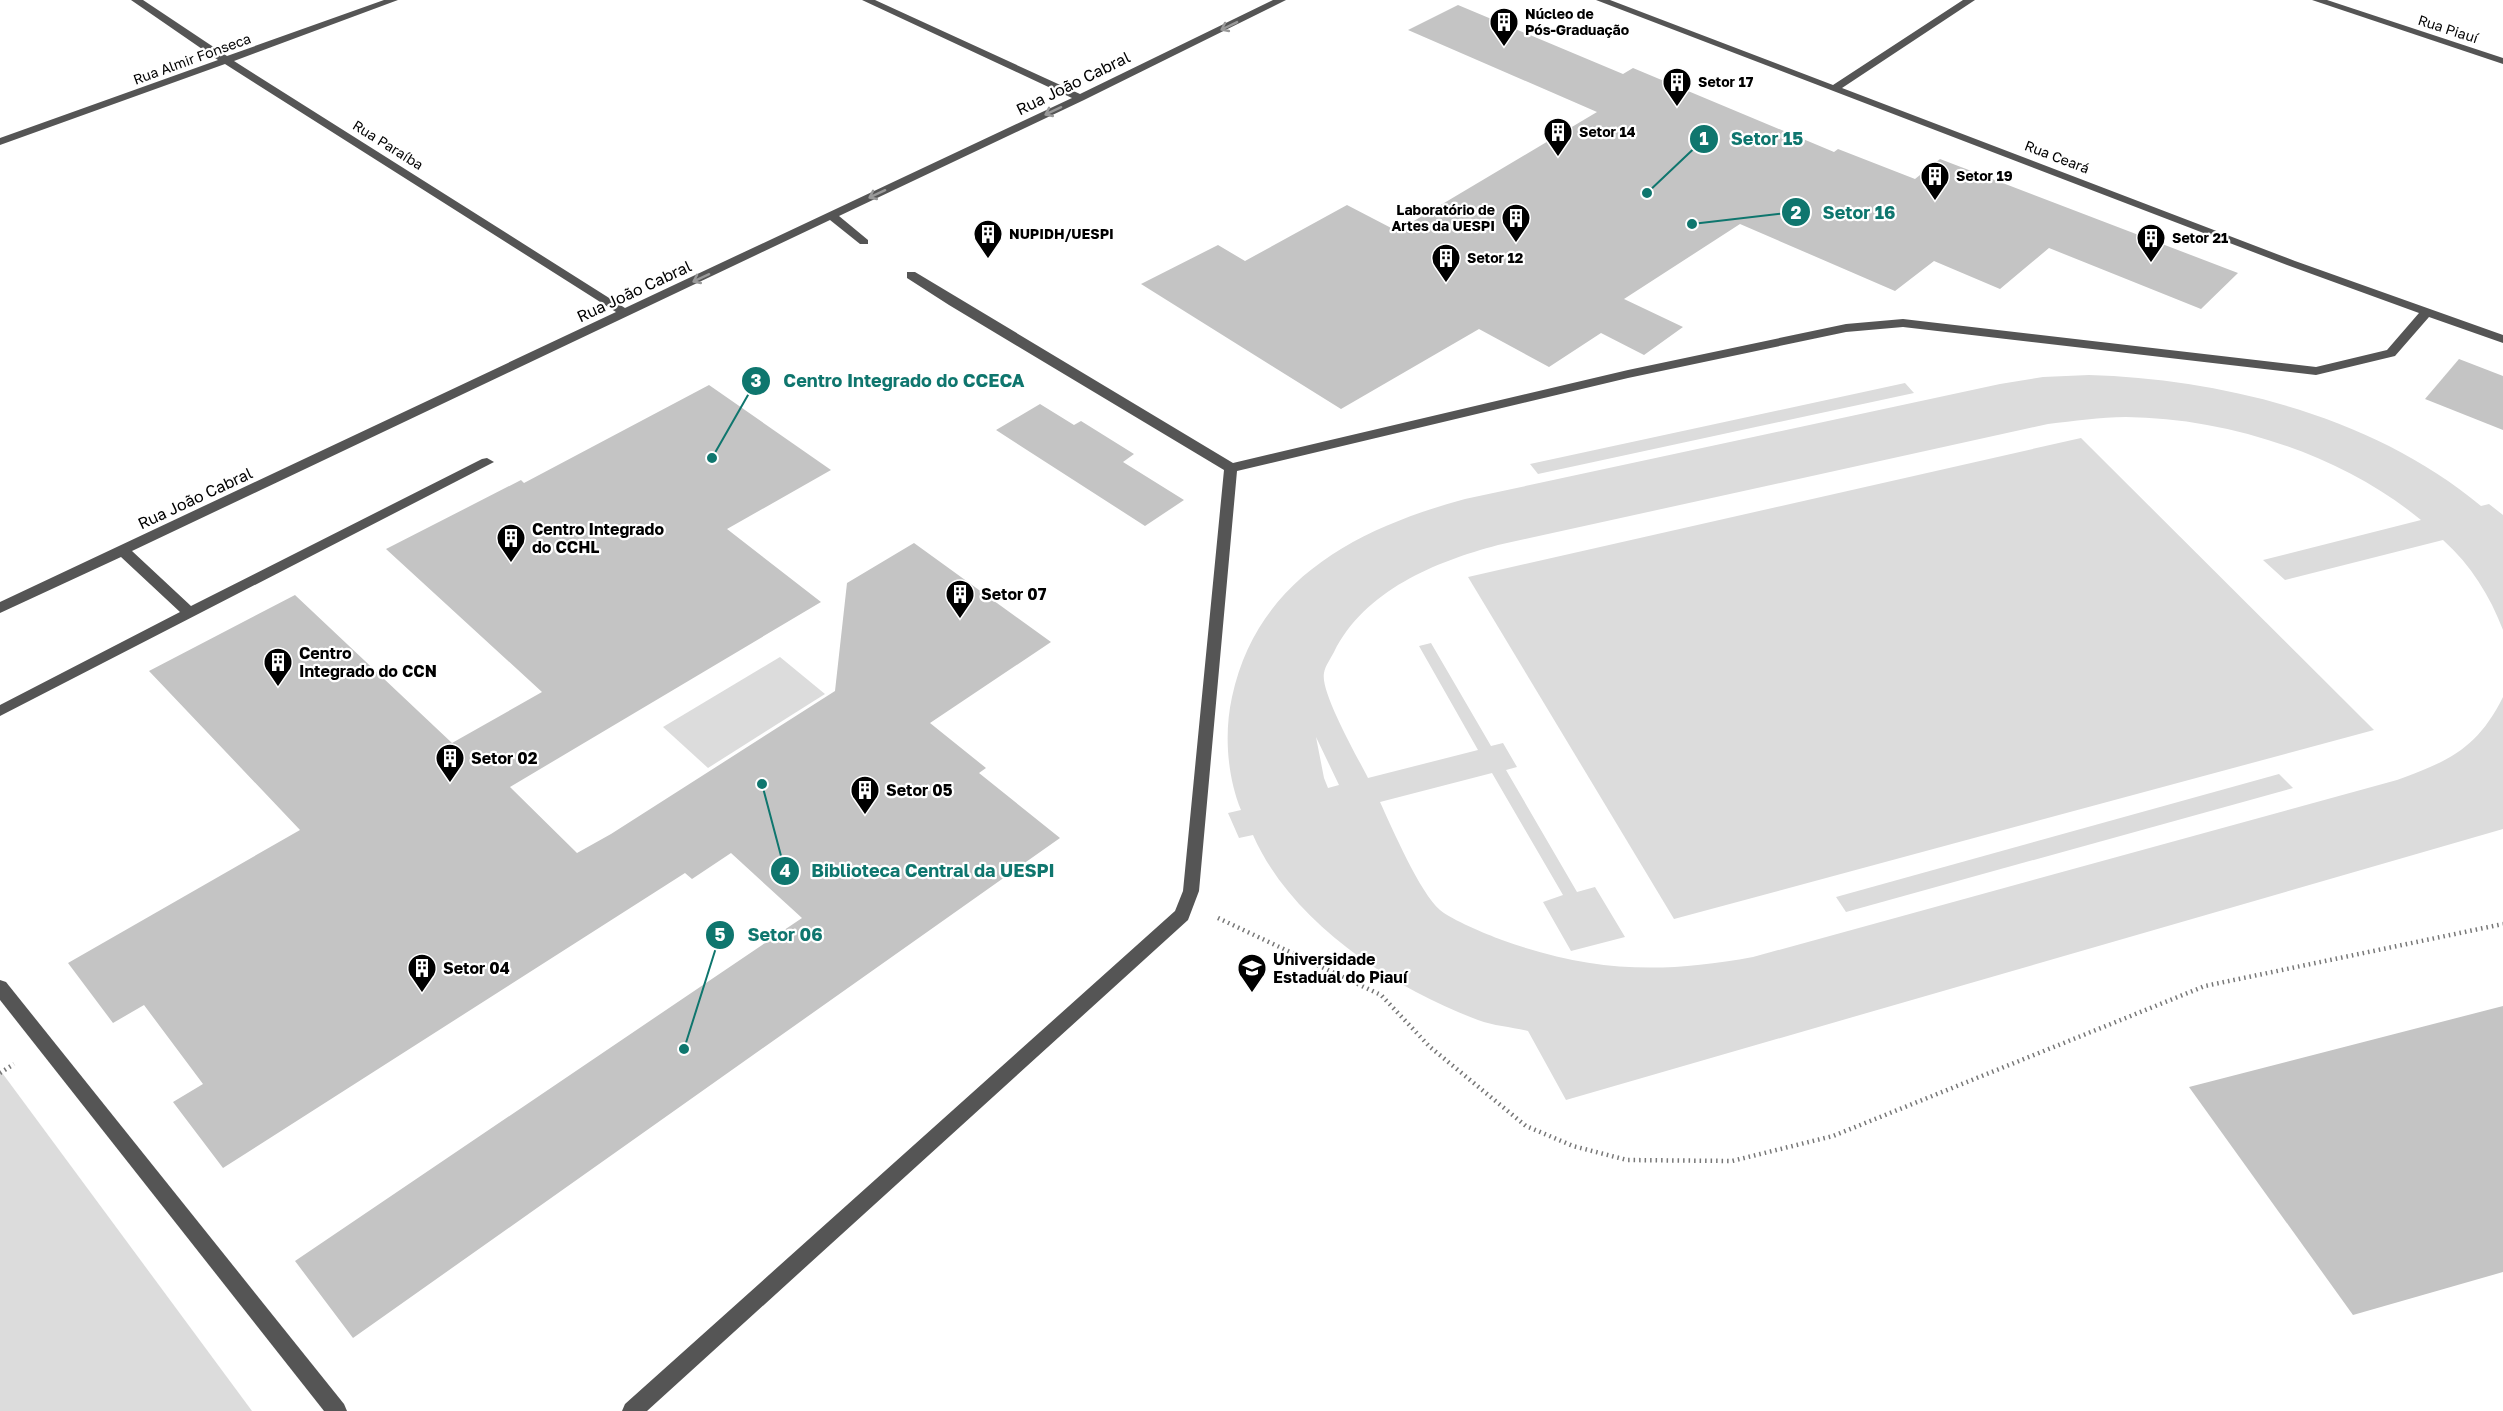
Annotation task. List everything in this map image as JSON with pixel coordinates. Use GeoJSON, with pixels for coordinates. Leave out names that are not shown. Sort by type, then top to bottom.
{"type":"FeatureCollection","features":[{"type":"Feature","properties":{"kind":"street","name":"Rua Paraíba"},"geometry":{"type":"LineString","coordinates":[[136,0],[227,61],[625,313]]}},
{"type":"Feature","properties":{"kind":"street","name":"Rua Almir Fonseca"},"geometry":{"type":"LineString","coordinates":[[0,142],[393,0]]}},
{"type":"Feature","properties":{"kind":"street"},"geometry":{"type":"LineString","coordinates":[[867,0],[1080,98]]}},
{"type":"Feature","properties":{"kind":"street","name":"Rua João Cabral"},"geometry":{"type":"LineString","coordinates":[[0,608],[832,216],[1281,0]]}},
{"type":"Feature","properties":{"kind":"street","name":"Rua Ceará"},"geometry":{"type":"LineString","coordinates":[[1601,0],[2291,263],[2503,339]]}},
{"type":"Feature","properties":{"kind":"street"},"geometry":{"type":"LineString","coordinates":[[1834,88],[1970,0]]}},
{"type":"Feature","properties":{"kind":"street","name":"Rua Piauí"},"geometry":{"type":"LineString","coordinates":[[2317,0],[2503,61]]}},
{"type":"Feature","properties":{"kind":"street"},"geometry":{"type":"LineString","coordinates":[[832,216],[864,242]]}},
{"type":"Feature","properties":{"kind":"street"},"geometry":{"type":"LineString","coordinates":[[911,275],[1232,468],[1628,374],[1846,328],[1903,323],[2316,371],[2391,353],[2427,312]]}},
{"type":"Feature","properties":{"kind":"street"},"geometry":{"type":"LineString","coordinates":[[0,711],[487,462]]}},
{"type":"Feature","properties":{"kind":"street"},"geometry":{"type":"LineString","coordinates":[[632,1411],[1182,915],[1191,891],[1232,468]]}},
{"type":"Feature","properties":{"kind":"street"},"geometry":{"type":"LineString","coordinates":[[122,550],[190,613]]}},
{"type":"Feature","properties":{"kind":"street"},"geometry":{"type":"LineString","coordinates":[[0,987],[337,1411]]}},
{"type":"Feature","properties":{"kind":"path"},"geometry":{"type":"LineString","coordinates":[[1191,891],[1220,920],[1269,944],[1322,965],[1381,995],[1430,1047],[1526,1126],[1573,1146],[1627,1160],[1732,1161],[1833,1136],[2205,986],[2503,924]]}},
{"type":"Feature","properties":{"kind":"shaded area"},"geometry":{"type":"Polygon","coordinates":[[[2089,375],[2140,378],[2244,395],[2346,426],[2394,449],[2439,475],[2481,506],[2489,504],[2503,515],[2503,630],[2479,582],[2443,540],[2285,580],[2263,560],[2421,520],[2390,497],[2320,459],[2243,433],[2204,424],[2165,419],[2116,417],[2048,424],[1498,545],[1427,570],[1383,595],[1347,630],[1334,652],[1324,673],[1328,695],[1368,778],[1478,750],[1419,646],[1431,643],[1491,746],[1503,743],[1517,767],[1506,770],[1577,892],[1595,887],[1625,937],[1571,951],[1543,902],[1563,895],[1492,773],[1380,802],[1407,859],[1432,902],[1452,918],[1479,931],[1535,951],[1566,959],[1626,967],[1657,968],[1753,957],[2397,780],[2432,766],[2460,751],[2483,729],[2503,697],[2503,829],[1566,1100],[1528,1031],[1478,1020],[1412,990],[1379,970],[1318,923],[1292,896],[1270,867],[1253,835],[1239,838],[1228,813],[1241,810],[1230,769],[1228,725],[1232,697],[1245,656],[1264,620],[1288,590],[1318,565],[1351,543],[1425,511],[1465,499],[2000,384],[2043,377],[2089,375]],[[1316,737],[1328,788],[1339,785],[1316,737]]]}},
{"type":"Feature","properties":{"kind":"shaded area"},"geometry":{"type":"Polygon","coordinates":[[[1905,383],[1914,393],[1538,474],[1530,464],[1905,383]]]}},
{"type":"Feature","properties":{"kind":"shaded area"},"geometry":{"type":"Polygon","coordinates":[[[2081,438],[2374,730],[1674,919],[1468,577],[2081,438]]]}},
{"type":"Feature","properties":{"kind":"shaded area"},"geometry":{"type":"Polygon","coordinates":[[[780,657],[825,694],[708,768],[663,727],[780,657]]]}},
{"type":"Feature","properties":{"kind":"shaded area"},"geometry":{"type":"Polygon","coordinates":[[[2279,774],[2293,788],[1846,912],[1836,897],[2279,774]]]}},
{"type":"Feature","properties":{"kind":"shaded area"},"geometry":{"type":"Polygon","coordinates":[[[0,1070],[252,1411],[0,1411],[0,1070]]]}},
{"type":"Feature","properties":{"kind":"building"},"geometry":{"type":"Polygon","coordinates":[[[1458,5],[1623,74],[1633,68],[1834,152],[1838,149],[1915,179],[1940,159],[2238,273],[2201,309],[2049,248],[2000,289],[1934,261],[1895,291],[1740,224],[1624,299],[1683,327],[1644,355],[1601,333],[1549,367],[1479,329],[1341,409],[1141,284],[1218,245],[1245,261],[1347,205],[1397,231],[1597,112],[1408,30],[1458,5]]]}},
{"type":"Feature","properties":{"kind":"building"},"geometry":{"type":"Polygon","coordinates":[[[2459,359],[2503,376],[2503,430],[2425,399],[2459,359]]]}},
{"type":"Feature","properties":{"kind":"building"},"geometry":{"type":"Polygon","coordinates":[[[709,385],[831,470],[727,529],[821,602],[510,787],[577,853],[611,834],[835,691],[847,583],[914,543],[1051,642],[930,723],[986,768],[979,773],[1060,838],[353,1338],[295,1261],[802,918],[731,853],[692,879],[685,873],[223,1168],[173,1102],[203,1084],[144,1005],[113,1023],[68,963],[300,830],[149,671],[295,595],[452,743],[542,692],[386,549],[521,480],[524,483],[709,385]]]}},
{"type":"Feature","properties":{"kind":"building"},"geometry":{"type":"Polygon","coordinates":[[[1040,404],[1074,425],[1081,421],[1134,454],[1123,462],[1184,500],[1145,526],[996,430],[1040,404]]]}},
{"type":"Feature","properties":{"kind":"building"},"geometry":{"type":"Polygon","coordinates":[[[2503,1006],[2503,1272],[2353,1315],[2189,1087],[2503,1006]]]}},
{"type":"Feature","properties":{"kind":"place","name":"Núcleo de Pós-Graduação"},"geometry":{"type":"Point","coordinates":[1504,48]}},
{"type":"Feature","properties":{"kind":"place","name":"Setor 17"},"geometry":{"type":"Point","coordinates":[1677,108]}},
{"type":"Feature","properties":{"kind":"place","name":"Setor 14"},"geometry":{"type":"Point","coordinates":[1558,158]}},
{"type":"Feature","properties":{"kind":"place","name":"Setor 15"},"geometry":{"type":"Point","coordinates":[1647,193]}},
{"type":"Feature","properties":{"kind":"place","name":"Setor 19"},"geometry":{"type":"Point","coordinates":[1935,202]}},
{"type":"Feature","properties":{"kind":"place","name":"Setor 16"},"geometry":{"type":"Point","coordinates":[1692,224]}},
{"type":"Feature","properties":{"kind":"place","name":"Laboratório de Artes da UESPI"},"geometry":{"type":"Point","coordinates":[1516,244]}},
{"type":"Feature","properties":{"kind":"place","name":"NUPIDH/UESPI"},"geometry":{"type":"Point","coordinates":[988,260]}},
{"type":"Feature","properties":{"kind":"place","name":"Setor 21"},"geometry":{"type":"Point","coordinates":[2151,264]}},
{"type":"Feature","properties":{"kind":"place","name":"Setor 12"},"geometry":{"type":"Point","coordinates":[1446,284]}},
{"type":"Feature","properties":{"kind":"place","name":"Centro Integrado do CCECA"},"geometry":{"type":"Point","coordinates":[712,458]}},
{"type":"Feature","properties":{"kind":"place","name":"Centro Integrado do CCHL"},"geometry":{"type":"Point","coordinates":[511,564]}},
{"type":"Feature","properties":{"kind":"place","name":"Setor 07"},"geometry":{"type":"Point","coordinates":[960,620]}},
{"type":"Feature","properties":{"kind":"place","name":"Centro Integrado do CCN"},"geometry":{"type":"Point","coordinates":[278,688]}},
{"type":"Feature","properties":{"kind":"place","name":"Setor 02"},"geometry":{"type":"Point","coordinates":[450,784]}},
{"type":"Feature","properties":{"kind":"place","name":"Biblioteca Central da UESPI"},"geometry":{"type":"Point","coordinates":[762,784]}},
{"type":"Feature","properties":{"kind":"place","name":"Setor 05"},"geometry":{"type":"Point","coordinates":[865,816]}},
{"type":"Feature","properties":{"kind":"place","name":"Setor 04"},"geometry":{"type":"Point","coordinates":[422,994]}},
{"type":"Feature","properties":{"kind":"place","name":"Universidade Estadual do Piauí"},"geometry":{"type":"Point","coordinates":[1252,994]}},
{"type":"Feature","properties":{"kind":"place","name":"Setor 06"},"geometry":{"type":"Point","coordinates":[684,1049]}}]}
